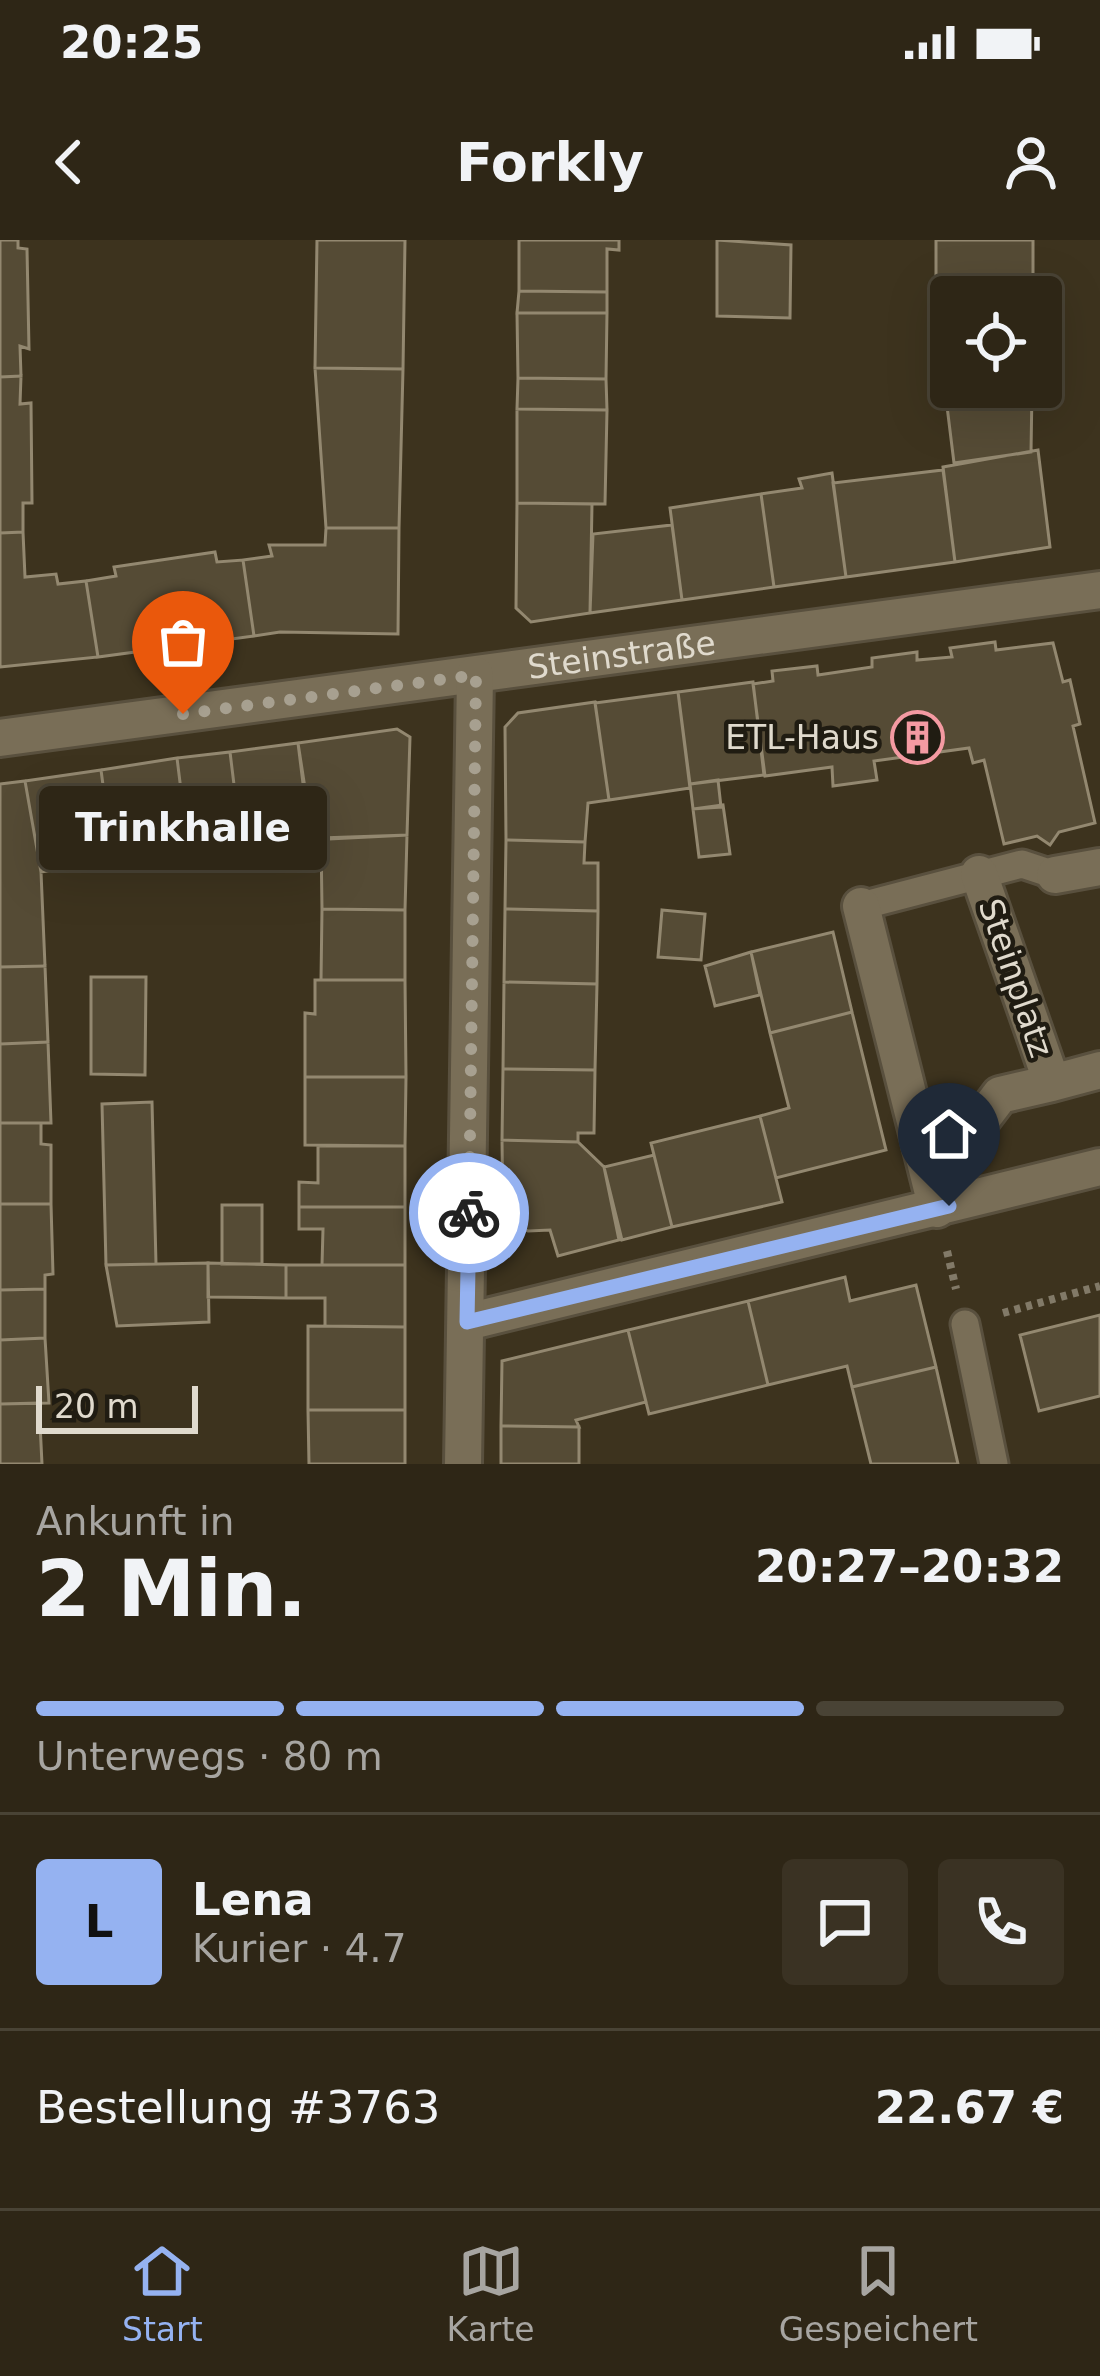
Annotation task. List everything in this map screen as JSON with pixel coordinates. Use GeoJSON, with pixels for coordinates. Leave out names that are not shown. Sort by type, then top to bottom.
{"type":"FeatureCollection","features":[{"type":"Feature","properties":{"kind":"street","name":"Steinstraße"},"geometry":{"type":"LineString","coordinates":[[0,738],[1100,590]]}},
{"type":"Feature","properties":{"kind":"street"},"geometry":{"type":"LineString","coordinates":[[463,1464],[476,675]]}},
{"type":"Feature","properties":{"kind":"street"},"geometry":{"type":"LineString","coordinates":[[1055,874],[1100,867]]}},
{"type":"Feature","properties":{"kind":"street","name":"Steinplatz"},"geometry":{"type":"LineString","coordinates":[[979,874],[1052,1083]]}},
{"type":"Feature","properties":{"kind":"street"},"geometry":{"type":"LineString","coordinates":[[861,907],[938,1209]]}},
{"type":"Feature","properties":{"kind":"street","name":"Steinplatz"},"geometry":{"type":"LineString","coordinates":[[922,1148],[969,1136],[1000,1095],[1100,1070]]}},
{"type":"Feature","properties":{"kind":"street"},"geometry":{"type":"LineString","coordinates":[[467,1322],[1100,1167]]}},
{"type":"Feature","properties":{"kind":"lane"},"geometry":{"type":"LineString","coordinates":[[861,907],[1022,864],[1055,874]]}},
{"type":"Feature","properties":{"kind":"lane"},"geometry":{"type":"LineString","coordinates":[[965,1324],[994,1464]]}},
{"type":"Feature","properties":{"kind":"path"},"geometry":{"type":"LineString","coordinates":[[938,1209],[965,1324],[1100,1286]]}},
{"type":"Feature","properties":{"kind":"building"},"geometry":{"type":"Polygon","coordinates":[[[0,240],[18,240],[18,248],[27,249],[29,349],[20,346],[21,376],[0,377],[0,240]]]}},
{"type":"Feature","properties":{"kind":"building"},"geometry":{"type":"Polygon","coordinates":[[[317,240],[405,240],[403,369],[315,368],[317,240]]]}},
{"type":"Feature","properties":{"kind":"building"},"geometry":{"type":"Polygon","coordinates":[[[519,240],[619,240],[619,250],[607,249],[607,292],[519,291],[519,240]]]}},
{"type":"Feature","properties":{"kind":"building"},"geometry":{"type":"Polygon","coordinates":[[[717,240],[791,245],[790,318],[717,316],[717,240]]]}},
{"type":"Feature","properties":{"kind":"building"},"geometry":{"type":"Polygon","coordinates":[[[936,240],[1033,240],[1033,276],[936,276],[936,240]]]}},
{"type":"Feature","properties":{"kind":"building"},"geometry":{"type":"Polygon","coordinates":[[[519,291],[607,292],[607,313],[517,313],[519,291]]]}},
{"type":"Feature","properties":{"kind":"building"},"geometry":{"type":"Polygon","coordinates":[[[517,313],[607,313],[606,379],[518,378],[517,313]]]}},
{"type":"Feature","properties":{"kind":"building"},"geometry":{"type":"Polygon","coordinates":[[[315,368],[403,369],[399,528],[326,528],[315,368]]]}},
{"type":"Feature","properties":{"kind":"building"},"geometry":{"type":"Polygon","coordinates":[[[21,376],[20,404],[31,403],[32,503],[23,503],[23,532],[0,533],[0,377],[21,376]]]}},
{"type":"Feature","properties":{"kind":"building"},"geometry":{"type":"Polygon","coordinates":[[[518,378],[606,379],[607,410],[517,409],[518,378]]]}},
{"type":"Feature","properties":{"kind":"building"},"geometry":{"type":"Polygon","coordinates":[[[947,408],[1032,408],[1031,452],[954,463],[947,408]]]}},
{"type":"Feature","properties":{"kind":"building"},"geometry":{"type":"Polygon","coordinates":[[[517,409],[607,410],[605,504],[517,503],[517,409]]]}},
{"type":"Feature","properties":{"kind":"building"},"geometry":{"type":"Polygon","coordinates":[[[1038,450],[1050,547],[955,562],[943,467],[1038,450]]]}},
{"type":"Feature","properties":{"kind":"building"},"geometry":{"type":"Polygon","coordinates":[[[943,470],[955,562],[846,577],[833,483],[943,470]]]}},
{"type":"Feature","properties":{"kind":"building"},"geometry":{"type":"Polygon","coordinates":[[[832,473],[846,577],[774,587],[761,494],[802,488],[799,479],[832,473]]]}},
{"type":"Feature","properties":{"kind":"building"},"geometry":{"type":"Polygon","coordinates":[[[761,494],[774,587],[682,600],[670,508],[761,494]]]}},
{"type":"Feature","properties":{"kind":"building"},"geometry":{"type":"Polygon","coordinates":[[[517,503],[592,504],[590,613],[531,622],[516,608],[517,503]]]}},
{"type":"Feature","properties":{"kind":"building"},"geometry":{"type":"Polygon","coordinates":[[[672,525],[682,600],[590,613],[593,534],[672,525]]]}},
{"type":"Feature","properties":{"kind":"building"},"geometry":{"type":"Polygon","coordinates":[[[326,528],[399,528],[398,634],[280,632],[254,636],[243,560],[272,556],[269,545],[325,545],[326,528]]]}},
{"type":"Feature","properties":{"kind":"building"},"geometry":{"type":"Polygon","coordinates":[[[23,532],[25,577],[56,574],[58,584],[86,581],[98,657],[0,667],[0,533],[23,532]]]}},
{"type":"Feature","properties":{"kind":"building"},"geometry":{"type":"Polygon","coordinates":[[[215,552],[217,562],[243,560],[254,636],[98,657],[86,581],[116,576],[114,567],[215,552]]]}},
{"type":"Feature","properties":{"kind":"building","name":"ETL-Haus"},"geometry":{"type":"Polygon","coordinates":[[[995,642],[996,650],[1053,643],[1063,682],[1070,680],[1080,724],[1073,726],[1095,823],[1059,832],[1050,845],[1037,836],[1004,844],[984,760],[973,763],[969,748],[874,761],[877,780],[833,786],[832,767],[765,776],[753,684],[773,681],[772,671],[817,666],[818,675],[872,667],[872,658],[917,652],[917,660],[952,657],[950,648],[995,642]]]}},
{"type":"Feature","properties":{"kind":"building"},"geometry":{"type":"Polygon","coordinates":[[[753,682],[764,775],[690,784],[678,692],[753,682]]]}},
{"type":"Feature","properties":{"kind":"building"},"geometry":{"type":"Polygon","coordinates":[[[678,692],[690,788],[609,800],[595,703],[678,692]]]}},
{"type":"Feature","properties":{"kind":"building"},"geometry":{"type":"Polygon","coordinates":[[[595,702],[609,800],[588,803],[585,842],[506,840],[505,727],[518,713],[595,702]]]}},
{"type":"Feature","properties":{"kind":"building"},"geometry":{"type":"Polygon","coordinates":[[[397,729],[410,737],[407,835],[310,840],[298,743],[397,729]]]}},
{"type":"Feature","properties":{"kind":"building"},"geometry":{"type":"Polygon","coordinates":[[[298,743],[309,814],[283,818],[286,837],[241,842],[230,752],[298,743]]]}},
{"type":"Feature","properties":{"kind":"building"},"geometry":{"type":"Polygon","coordinates":[[[230,752],[241,842],[188,847],[177,758],[230,752]]]}},
{"type":"Feature","properties":{"kind":"building"},"geometry":{"type":"Polygon","coordinates":[[[177,758],[188,847],[113,860],[101,770],[177,758]]]}},
{"type":"Feature","properties":{"kind":"building"},"geometry":{"type":"Polygon","coordinates":[[[101,770],[113,860],[41,872],[25,781],[101,770]]]}},
{"type":"Feature","properties":{"kind":"building"},"geometry":{"type":"Polygon","coordinates":[[[718,780],[721,807],[693,809],[690,784],[718,780]]]}},
{"type":"Feature","properties":{"kind":"building"},"geometry":{"type":"Polygon","coordinates":[[[25,781],[41,872],[45,966],[0,967],[0,784],[25,781]]]}},
{"type":"Feature","properties":{"kind":"building"},"geometry":{"type":"Polygon","coordinates":[[[723,805],[730,854],[699,857],[693,809],[723,805]]]}},
{"type":"Feature","properties":{"kind":"building"},"geometry":{"type":"Polygon","coordinates":[[[407,835],[405,910],[322,909],[321,838],[407,835]]]}},
{"type":"Feature","properties":{"kind":"building"},"geometry":{"type":"Polygon","coordinates":[[[506,840],[585,842],[584,863],[598,863],[598,911],[505,909],[506,840]]]}},
{"type":"Feature","properties":{"kind":"building"},"geometry":{"type":"Polygon","coordinates":[[[322,909],[405,910],[405,980],[321,980],[322,909]]]}},
{"type":"Feature","properties":{"kind":"building"},"geometry":{"type":"Polygon","coordinates":[[[505,909],[598,911],[597,984],[504,982],[505,909]]]}},
{"type":"Feature","properties":{"kind":"building"},"geometry":{"type":"Polygon","coordinates":[[[662,910],[705,914],[701,960],[658,957],[662,910]]]}},
{"type":"Feature","properties":{"kind":"building"},"geometry":{"type":"Polygon","coordinates":[[[833,932],[852,1012],[770,1033],[751,952],[833,932]]]}},
{"type":"Feature","properties":{"kind":"building"},"geometry":{"type":"Polygon","coordinates":[[[751,952],[760,995],[715,1006],[705,966],[751,952]]]}},
{"type":"Feature","properties":{"kind":"building"},"geometry":{"type":"Polygon","coordinates":[[[45,966],[48,1042],[0,1044],[0,967],[45,966]]]}},
{"type":"Feature","properties":{"kind":"building"},"geometry":{"type":"Polygon","coordinates":[[[91,977],[146,977],[145,1075],[91,1074],[91,977]]]}},
{"type":"Feature","properties":{"kind":"building"},"geometry":{"type":"Polygon","coordinates":[[[315,980],[405,980],[406,1077],[305,1077],[305,1013],[315,1014],[315,980]]]}},
{"type":"Feature","properties":{"kind":"building"},"geometry":{"type":"Polygon","coordinates":[[[504,982],[597,984],[595,1070],[503,1069],[504,982]]]}},
{"type":"Feature","properties":{"kind":"building"},"geometry":{"type":"Polygon","coordinates":[[[852,1012],[886,1150],[776,1178],[760,1116],[789,1108],[770,1033],[852,1012]]]}},
{"type":"Feature","properties":{"kind":"building"},"geometry":{"type":"Polygon","coordinates":[[[48,1042],[51,1123],[0,1123],[0,1044],[48,1042]]]}},
{"type":"Feature","properties":{"kind":"building"},"geometry":{"type":"Polygon","coordinates":[[[503,1069],[595,1070],[594,1133],[578,1133],[578,1142],[502,1140],[503,1069]]]}},
{"type":"Feature","properties":{"kind":"building"},"geometry":{"type":"Polygon","coordinates":[[[305,1077],[406,1077],[405,1146],[305,1145],[305,1077]]]}},
{"type":"Feature","properties":{"kind":"building"},"geometry":{"type":"Polygon","coordinates":[[[152,1102],[156,1264],[106,1265],[102,1104],[152,1102]]]}},
{"type":"Feature","properties":{"kind":"building"},"geometry":{"type":"Polygon","coordinates":[[[760,1116],[782,1202],[672,1227],[651,1143],[760,1116]]]}},
{"type":"Feature","properties":{"kind":"building"},"geometry":{"type":"Polygon","coordinates":[[[0,1123],[41,1123],[41,1144],[51,1145],[51,1204],[0,1204],[0,1123]]]}},
{"type":"Feature","properties":{"kind":"building"},"geometry":{"type":"Polygon","coordinates":[[[502,1140],[578,1142],[604,1167],[619,1240],[558,1256],[550,1230],[528,1231],[503,1221],[502,1140]]]}},
{"type":"Feature","properties":{"kind":"building"},"geometry":{"type":"Polygon","coordinates":[[[318,1146],[405,1146],[405,1207],[299,1207],[299,1182],[318,1183],[318,1146]]]}},
{"type":"Feature","properties":{"kind":"building"},"geometry":{"type":"Polygon","coordinates":[[[654,1155],[672,1227],[622,1240],[604,1167],[654,1155]]]}},
{"type":"Feature","properties":{"kind":"building"},"geometry":{"type":"Polygon","coordinates":[[[0,1204],[51,1204],[53,1274],[45,1275],[45,1289],[0,1290],[0,1204]]]}},
{"type":"Feature","properties":{"kind":"building"},"geometry":{"type":"Polygon","coordinates":[[[222,1205],[262,1205],[262,1264],[222,1264],[222,1205]]]}},
{"type":"Feature","properties":{"kind":"building"},"geometry":{"type":"Polygon","coordinates":[[[299,1207],[405,1207],[405,1265],[322,1265],[323,1229],[299,1229],[299,1207]]]}},
{"type":"Feature","properties":{"kind":"building"},"geometry":{"type":"Polygon","coordinates":[[[208,1263],[286,1265],[286,1298],[208,1297],[208,1263]]]}},
{"type":"Feature","properties":{"kind":"building"},"geometry":{"type":"Polygon","coordinates":[[[208,1263],[209,1322],[117,1326],[106,1265],[208,1263]]]}},
{"type":"Feature","properties":{"kind":"building"},"geometry":{"type":"Polygon","coordinates":[[[286,1265],[405,1265],[405,1327],[325,1326],[325,1298],[286,1298],[286,1265]]]}},
{"type":"Feature","properties":{"kind":"building"},"geometry":{"type":"Polygon","coordinates":[[[845,1277],[850,1301],[916,1285],[936,1367],[852,1387],[847,1366],[768,1385],[748,1301],[845,1277]]]}},
{"type":"Feature","properties":{"kind":"building"},"geometry":{"type":"Polygon","coordinates":[[[45,1289],[45,1338],[0,1340],[0,1290],[45,1289]]]}},
{"type":"Feature","properties":{"kind":"building"},"geometry":{"type":"Polygon","coordinates":[[[748,1301],[768,1385],[649,1414],[628,1330],[748,1301]]]}},
{"type":"Feature","properties":{"kind":"building"},"geometry":{"type":"Polygon","coordinates":[[[1100,1315],[1100,1396],[1039,1411],[1020,1335],[1100,1315]]]}},
{"type":"Feature","properties":{"kind":"building"},"geometry":{"type":"Polygon","coordinates":[[[308,1326],[405,1327],[405,1410],[308,1410],[308,1326]]]}},
{"type":"Feature","properties":{"kind":"building"},"geometry":{"type":"Polygon","coordinates":[[[628,1330],[646,1402],[576,1420],[579,1427],[501,1426],[502,1361],[628,1330]]]}},
{"type":"Feature","properties":{"kind":"building"},"geometry":{"type":"Polygon","coordinates":[[[45,1338],[49,1403],[0,1404],[0,1340],[45,1338]]]}},
{"type":"Feature","properties":{"kind":"building"},"geometry":{"type":"Polygon","coordinates":[[[936,1367],[958,1464],[871,1464],[852,1387],[936,1367]]]}},
{"type":"Feature","properties":{"kind":"building"},"geometry":{"type":"Polygon","coordinates":[[[39,1403],[42,1464],[0,1464],[0,1404],[39,1403]]]}},
{"type":"Feature","properties":{"kind":"building"},"geometry":{"type":"Polygon","coordinates":[[[308,1410],[405,1410],[405,1464],[309,1464],[308,1410]]]}},
{"type":"Feature","properties":{"kind":"building"},"geometry":{"type":"Polygon","coordinates":[[[501,1426],[579,1427],[579,1464],[501,1464],[501,1426]]]}},
{"type":"Feature","properties":{"kind":"way so far"},"geometry":{"type":"LineString","coordinates":[[183,714],[476,675],[469,1213]]}},
{"type":"Feature","properties":{"kind":"place","name":"Trinkhalle"},"geometry":{"type":"Point","coordinates":[183,714]}},
{"type":"Feature","properties":{"kind":"place","name":"ETL-Haus"},"geometry":{"type":"Point","coordinates":[918,737]}},
{"type":"Feature","properties":{"kind":"route"},"geometry":{"type":"LineString","coordinates":[[469,1213],[467,1322],[949,1206]]}}]}
